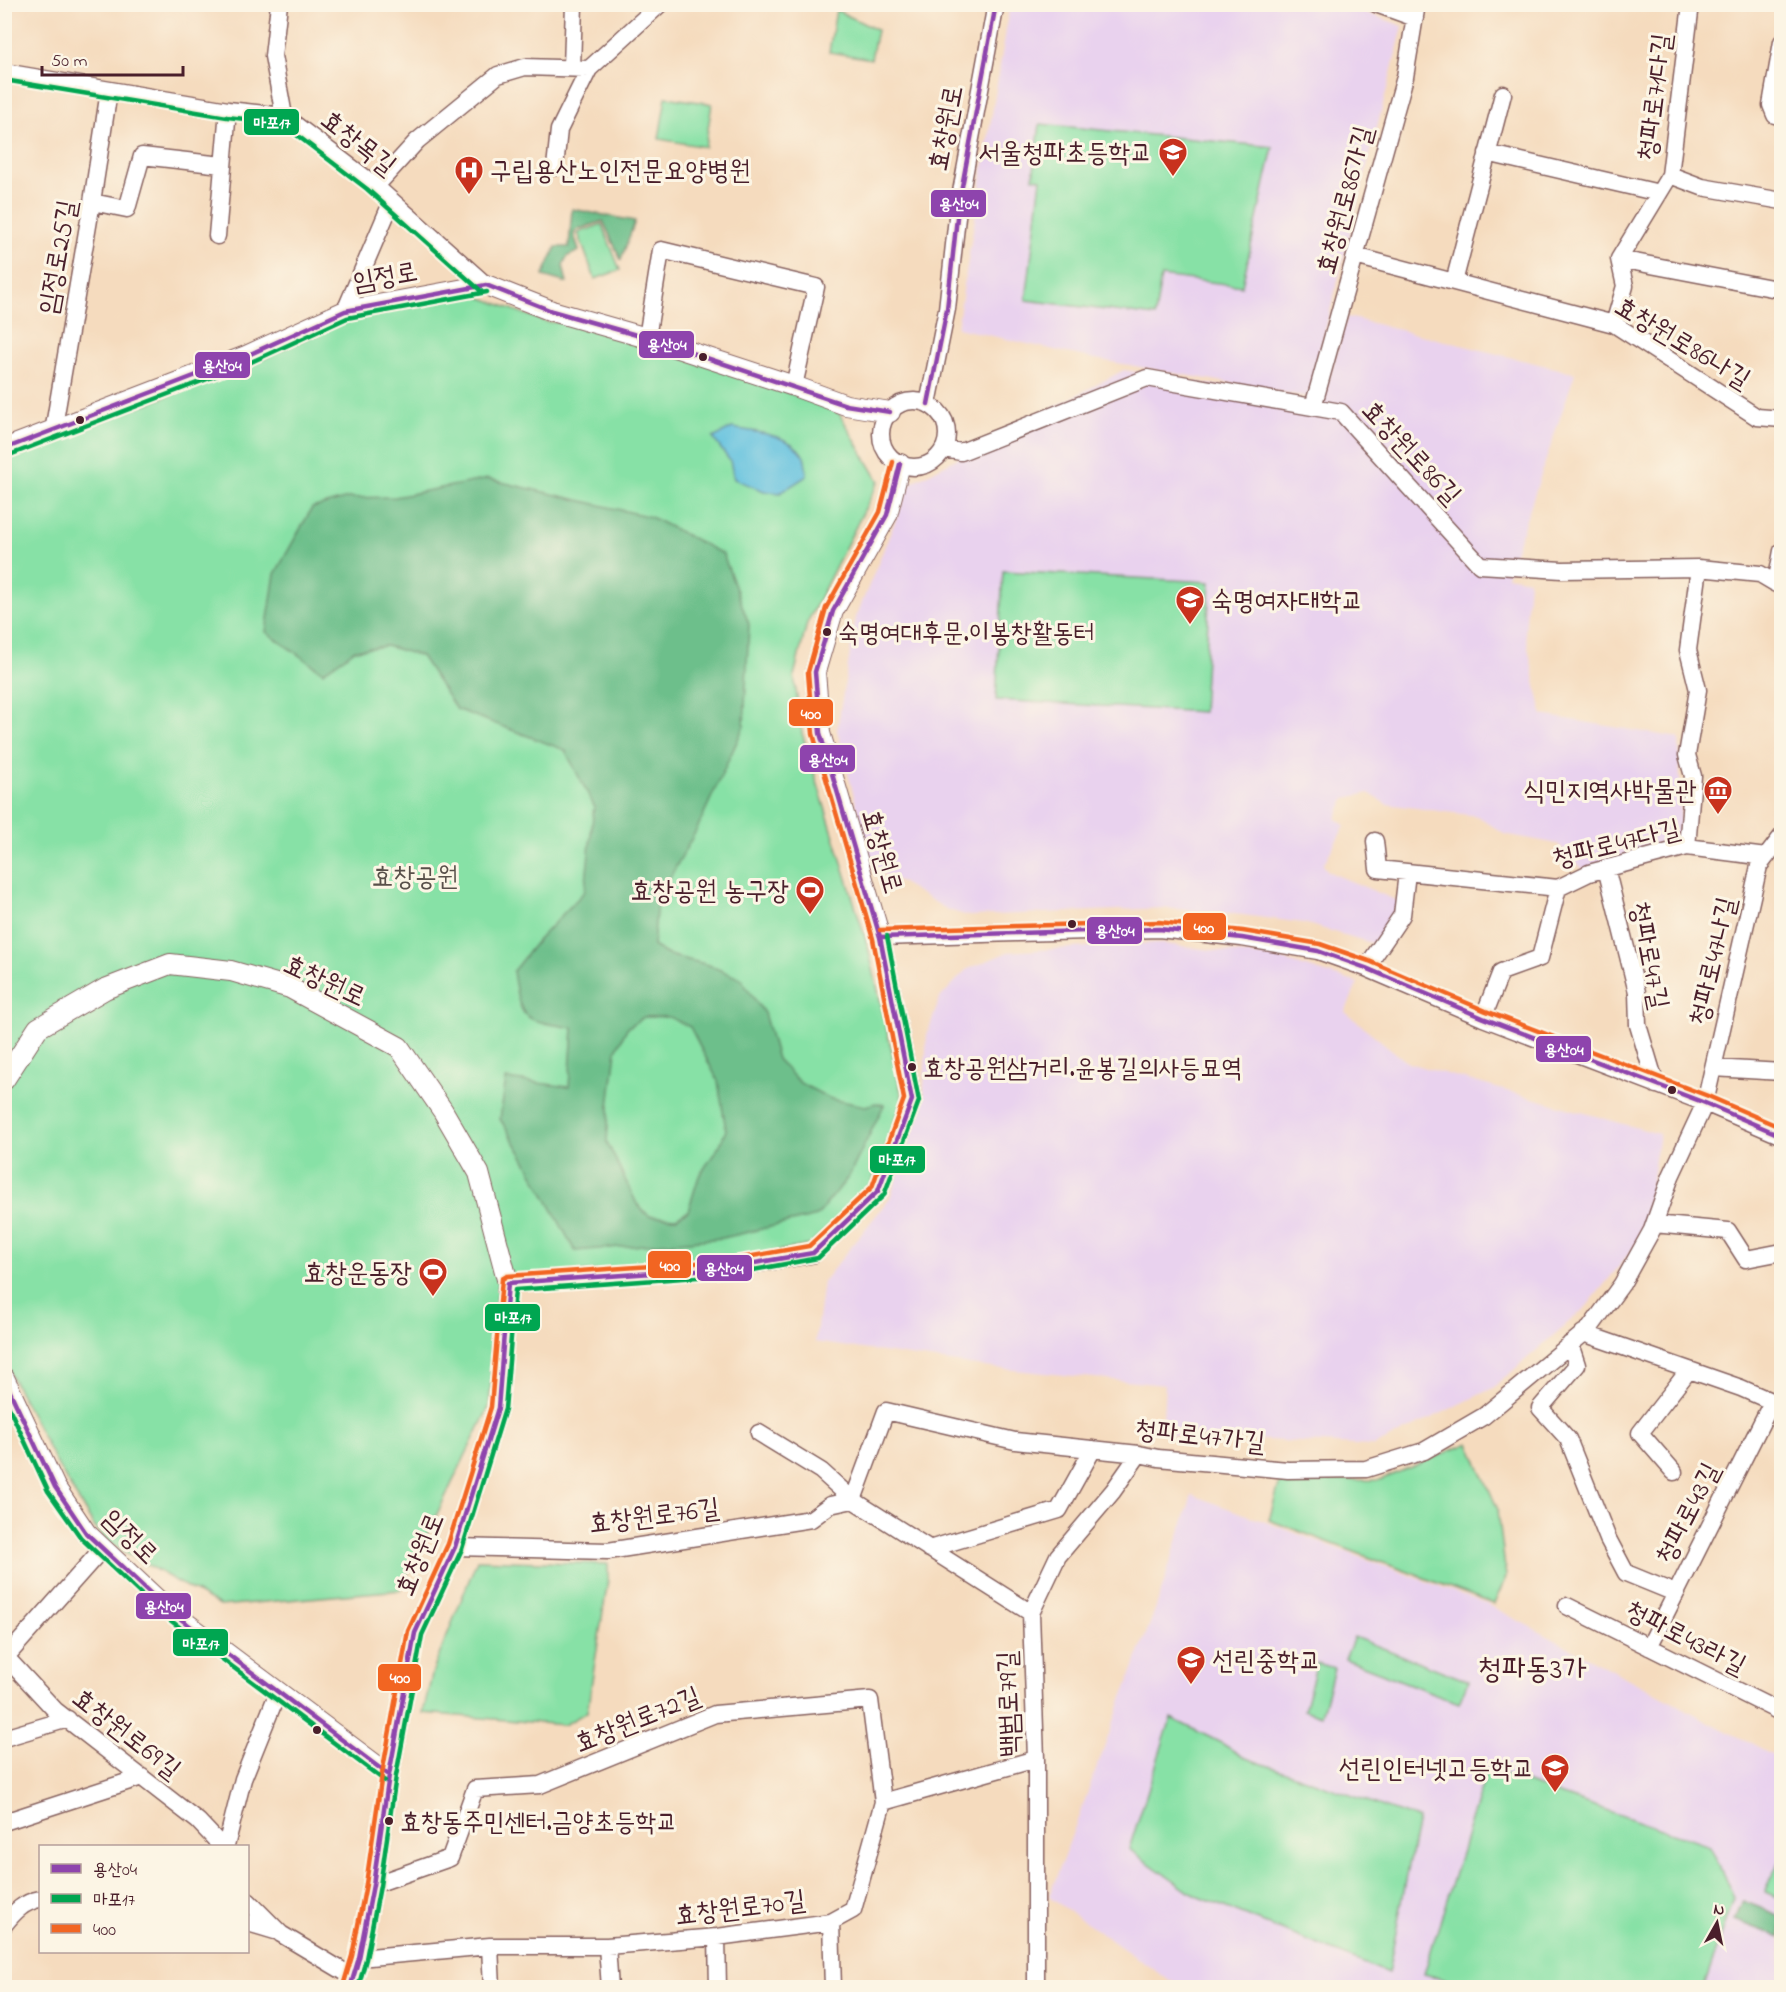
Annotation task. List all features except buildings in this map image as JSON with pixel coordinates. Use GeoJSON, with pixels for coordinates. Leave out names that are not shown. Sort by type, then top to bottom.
{"type":"FeatureCollection","features":[{"type":"Feature","properties":{"kind":"street","name":"효창목길"},"geometry":{"type":"LineString","coordinates":[[279,4],[273,56],[284,116],[376,186],[486,285]]}},
{"type":"Feature","properties":{"kind":"street"},"geometry":{"type":"LineString","coordinates":[[555,167],[559,130],[581,69],[574,4]]}},
{"type":"Feature","properties":{"kind":"street"},"geometry":{"type":"LineString","coordinates":[[376,186],[417,141],[498,75],[525,67],[581,69],[660,4]]}},
{"type":"Feature","properties":{"kind":"street","name":"효창원로"},"geometry":{"type":"LineString","coordinates":[[928,404],[947,309],[958,208],[996,4]]}},
{"type":"Feature","properties":{"kind":"street"},"geometry":{"type":"LineString","coordinates":[[1376,4],[1416,11]]}},
{"type":"Feature","properties":{"kind":"street","name":"청파로71다길"},"geometry":{"type":"LineString","coordinates":[[1619,259],[1670,175],[1691,4]]}},
{"type":"Feature","properties":{"kind":"street","name":"효창원로86가길"},"geometry":{"type":"LineString","coordinates":[[1313,407],[1405,77],[1416,11]]}},
{"type":"Feature","properties":{"kind":"street"},"geometry":{"type":"LineString","coordinates":[[1782,42],[1771,105],[1775,115],[1782,116]]}},
{"type":"Feature","properties":{"kind":"street"},"geometry":{"type":"LineString","coordinates":[[4,72],[228,110],[284,116]]}},
{"type":"Feature","properties":{"kind":"street","name":"임정로25길"},"geometry":{"type":"LineString","coordinates":[[52,432],[109,91]]}},
{"type":"Feature","properties":{"kind":"street"},"geometry":{"type":"LineString","coordinates":[[1454,282],[1503,94]]}},
{"type":"Feature","properties":{"kind":"street"},"geometry":{"type":"LineString","coordinates":[[217,236],[228,110]]}},
{"type":"Feature","properties":{"kind":"street"},"geometry":{"type":"LineString","coordinates":[[1487,153],[1659,193]]}},
{"type":"Feature","properties":{"kind":"street"},"geometry":{"type":"LineString","coordinates":[[92,202],[127,209],[142,156],[222,165]]}},
{"type":"Feature","properties":{"kind":"street"},"geometry":{"type":"LineString","coordinates":[[1670,175],[1702,187],[1782,201]]}},
{"type":"Feature","properties":{"kind":"street"},"geometry":{"type":"LineString","coordinates":[[345,310],[392,201]]}},
{"type":"Feature","properties":{"kind":"street"},"geometry":{"type":"LineString","coordinates":[[647,338],[661,250],[816,287],[794,386]]}},
{"type":"Feature","properties":{"kind":"street","name":"효창원로86나길"},"geometry":{"type":"LineString","coordinates":[[1355,256],[1614,324],[1757,417],[1782,419]]}},
{"type":"Feature","properties":{"kind":"street"},"geometry":{"type":"LineString","coordinates":[[1614,324],[1625,286],[1619,259],[1782,290]]}},
{"type":"Feature","properties":{"kind":"street"},"geometry":{"type":"LineString","coordinates":[[486,285],[552,311],[647,338],[846,405],[890,412]]}},
{"type":"Feature","properties":{"kind":"street","name":"임정로"},"geometry":{"type":"LineString","coordinates":[[4,449],[246,356],[345,310],[486,285]]}},
{"type":"Feature","properties":{"kind":"street","name":"효창원로86길"},"geometry":{"type":"LineString","coordinates":[[944,449],[961,452],[1147,378],[1341,412],[1480,565],[1562,570],[1699,568],[1760,574],[1779,585]]}},
{"type":"Feature","properties":{"kind":"street"},"geometry":{"type":"LineString","coordinates":[[918,401],[928,404],[937,410],[947,428],[944,449],[930,464],[920,467],[910,467],[891,459],[881,441],[881,430],[890,412],[898,405],[908,402],[918,401]]}},
{"type":"Feature","properties":{"kind":"street","name":"효창원로"},"geometry":{"type":"LineString","coordinates":[[508,1283],[725,1268],[813,1253],[878,1191],[912,1100],[880,937],[820,733],[815,672],[834,611],[887,515],[900,464]]}},
{"type":"Feature","properties":{"kind":"street"},"geometry":{"type":"LineString","coordinates":[[1779,585],[1782,551]]}},
{"type":"Feature","properties":{"kind":"street"},"geometry":{"type":"LineString","coordinates":[[1687,847],[1693,776],[1688,755],[1698,690],[1688,650],[1699,568]]}},
{"type":"Feature","properties":{"kind":"street","name":"청파로47나길"},"geometry":{"type":"LineString","coordinates":[[1705,1103],[1759,866],[1782,836]]}},
{"type":"Feature","properties":{"kind":"street","name":"청파로47다길"},"geometry":{"type":"LineString","coordinates":[[1375,841],[1378,868],[1558,888],[1589,873],[1687,847],[1766,857]]}},
{"type":"Feature","properties":{"kind":"street","name":"청파로47길"},"geometry":{"type":"LineString","coordinates":[[1606,868],[1637,992],[1638,1025],[1656,1084]]}},
{"type":"Feature","properties":{"kind":"street"},"geometry":{"type":"LineString","coordinates":[[1366,968],[1402,915],[1407,873]]}},
{"type":"Feature","properties":{"kind":"street"},"geometry":{"type":"LineString","coordinates":[[1483,1018],[1502,972],[1540,958],[1558,888]]}},
{"type":"Feature","properties":{"kind":"street"},"geometry":{"type":"LineString","coordinates":[[880,937],[1159,929],[1242,938],[1318,951],[1366,968],[1483,1018],[1705,1103],[1782,1136]]}},
{"type":"Feature","properties":{"kind":"street","name":"효창원로"},"geometry":{"type":"LineString","coordinates":[[4,1080],[38,1028],[105,989],[170,964],[231,971],[290,988],[399,1047],[443,1111],[478,1173],[508,1283],[498,1408],[455,1547],[415,1633],[389,1775],[373,1885],[359,1958],[351,1982]]}},
{"type":"Feature","properties":{"kind":"street"},"geometry":{"type":"LineString","coordinates":[[1713,1068],[1782,1072]]}},
{"type":"Feature","properties":{"kind":"street","name":"청파로47가길"},"geometry":{"type":"LineString","coordinates":[[852,1500],[886,1411],[1015,1441],[1288,1470],[1366,1469],[1424,1450],[1484,1416],[1590,1328],[1622,1284],[1654,1224],[1671,1176],[1705,1103]]}},
{"type":"Feature","properties":{"kind":"street"},"geometry":{"type":"LineString","coordinates":[[1654,1224],[1728,1231],[1746,1259],[1782,1252]]}},
{"type":"Feature","properties":{"kind":"street","name":"청파로43길"},"geometry":{"type":"LineString","coordinates":[[1583,1334],[1741,1388],[1777,1404],[1675,1593],[1650,1647]]}},
{"type":"Feature","properties":{"kind":"street"},"geometry":{"type":"LineString","coordinates":[[1570,1344],[1577,1365],[1540,1408],[1568,1439],[1608,1539],[1626,1573],[1675,1593]]}},
{"type":"Feature","properties":{"kind":"street","name":"청파로43길"},"geometry":{"type":"LineString","coordinates":[[1674,1472],[1640,1433],[1689,1370]]}},
{"type":"Feature","properties":{"kind":"street","name":"임정로"},"geometry":{"type":"LineString","coordinates":[[4,1378],[55,1487],[86,1533],[166,1608],[389,1775]]}},
{"type":"Feature","properties":{"kind":"street"},"geometry":{"type":"LineString","coordinates":[[759,1433],[820,1471],[852,1500],[1031,1613]]}},
{"type":"Feature","properties":{"kind":"street"},"geometry":{"type":"LineString","coordinates":[[929,1549],[1059,1510],[1093,1449]]}},
{"type":"Feature","properties":{"kind":"street","name":"백범로79길"},"geometry":{"type":"LineString","coordinates":[[1036,1988],[1036,1759],[1031,1613],[1058,1556],[1113,1491],[1139,1454]]}},
{"type":"Feature","properties":{"kind":"street","name":"효창원로76길"},"geometry":{"type":"LineString","coordinates":[[455,1547],[608,1551],[812,1519],[830,1505],[852,1500]]}},
{"type":"Feature","properties":{"kind":"street","name":"효창원로69길"},"geometry":{"type":"LineString","coordinates":[[102,1549],[5,1656],[56,1710],[198,1821],[218,1845]]}},
{"type":"Feature","properties":{"kind":"street","name":"청파로43라길"},"geometry":{"type":"LineString","coordinates":[[1567,1606],[1779,1707]]}},
{"type":"Feature","properties":{"kind":"street"},"geometry":{"type":"LineString","coordinates":[[226,1845],[243,1779],[278,1692]]}},
{"type":"Feature","properties":{"kind":"street","name":"효창원로72길"},"geometry":{"type":"LineString","coordinates":[[373,1885],[450,1858],[475,1790],[540,1785],[715,1714],[870,1700],[883,1802]]}},
{"type":"Feature","properties":{"kind":"street"},"geometry":{"type":"LineString","coordinates":[[4,1738],[68,1719]]}},
{"type":"Feature","properties":{"kind":"street"},"geometry":{"type":"LineString","coordinates":[[883,1802],[1036,1759]]}},
{"type":"Feature","properties":{"kind":"street"},"geometry":{"type":"LineString","coordinates":[[4,1821],[142,1777]]}},
{"type":"Feature","properties":{"kind":"street","name":"효창원로70길"},"geometry":{"type":"LineString","coordinates":[[359,1958],[490,1946],[607,1946],[717,1937],[831,1922],[853,1910],[883,1802]]}},
{"type":"Feature","properties":{"kind":"street"},"geometry":{"type":"LineString","coordinates":[[7,1917],[27,1901],[39,1899]]}},
{"type":"Feature","properties":{"kind":"street"},"geometry":{"type":"LineString","coordinates":[[249,1902],[281,1934],[351,1982]]}},
{"type":"Feature","properties":{"kind":"street"},"geometry":{"type":"LineString","coordinates":[[831,1922],[833,1988]]}},
{"type":"Feature","properties":{"kind":"street"},"geometry":{"type":"LineString","coordinates":[[249,1923],[281,1934]]}},
{"type":"Feature","properties":{"kind":"street"},"geometry":{"type":"LineString","coordinates":[[717,1937],[718,1988]]}},
{"type":"Feature","properties":{"kind":"street"},"geometry":{"type":"LineString","coordinates":[[490,1946],[492,1988]]}},
{"type":"Feature","properties":{"kind":"street"},"geometry":{"type":"LineString","coordinates":[[607,1946],[610,1988]]}},
{"type":"Feature","properties":{"kind":"shaded area","name":"서울청파초등학교"},"geometry":{"type":"Polygon","coordinates":[[[1342,4],[1403,26],[1308,397],[1095,359],[957,328],[1010,5],[1342,4]]]}},
{"type":"Feature","properties":{"kind":"shaded area","name":"숙명여자대학교"},"geometry":{"type":"Polygon","coordinates":[[[1347,317],[1575,373],[1507,576],[1529,580],[1525,633],[1542,715],[1679,738],[1681,839],[1584,870],[1558,844],[1504,834],[1478,816],[1386,804],[1369,793],[1345,798],[1336,818],[1345,825],[1323,865],[1329,872],[1400,902],[1378,945],[1304,923],[1164,908],[969,916],[948,910],[894,878],[873,870],[837,730],[856,617],[911,483],[1124,370],[1322,403],[1347,317]]]}},
{"type":"Feature","properties":{"kind":"shaded area"},"geometry":{"type":"Polygon","coordinates":[[[1155,943],[1277,958],[1358,983],[1345,1012],[1408,1063],[1659,1134],[1643,1236],[1586,1307],[1493,1388],[1374,1446],[1162,1434],[1165,1385],[985,1367],[815,1342],[823,1282],[890,1198],[923,1101],[927,1035],[940,998],[966,970],[1008,952],[1155,943]]]}},
{"type":"Feature","properties":{"kind":"shaded area","name":"선린인터넷고등학교"},"geometry":{"type":"Polygon","coordinates":[[[1192,1495],[1487,1604],[1781,1760],[1781,1987],[1197,1987],[1170,1981],[1049,1897],[1155,1610],[1192,1495]]]}},
{"type":"Feature","properties":{"kind":"green space"},"geometry":{"type":"Polygon","coordinates":[[[836,10],[877,30],[871,59],[829,52],[836,10]]]}},
{"type":"Feature","properties":{"kind":"green space"},"geometry":{"type":"Polygon","coordinates":[[[666,97],[712,104],[705,147],[659,139],[666,97]]]}},
{"type":"Feature","properties":{"kind":"green space"},"geometry":{"type":"Polygon","coordinates":[[[1040,124],[1273,147],[1242,286],[1161,276],[1155,316],[1026,300],[1041,179],[1033,178],[1040,124]]]}},
{"type":"Feature","properties":{"kind":"green space"},"geometry":{"type":"Polygon","coordinates":[[[572,209],[635,221],[621,260],[603,221],[577,230],[574,234],[579,251],[568,256],[563,265],[567,283],[543,276],[556,247],[569,247],[572,209]]]}},
{"type":"Feature","properties":{"kind":"green space"},"geometry":{"type":"Polygon","coordinates":[[[602,224],[620,270],[595,279],[578,233],[602,224]]]}},
{"type":"Feature","properties":{"kind":"green space","name":"효창공원"},"geometry":{"type":"Polygon","coordinates":[[[472,294],[546,322],[591,324],[749,376],[839,413],[879,481],[807,623],[794,676],[802,733],[868,947],[903,1100],[870,1188],[810,1245],[724,1261],[500,1279],[489,1407],[400,1590],[220,1606],[109,1543],[95,1528],[54,1459],[5,1364],[4,458],[252,364],[346,319],[472,294]]]}},
{"type":"Feature","properties":{"kind":"green space"},"geometry":{"type":"Polygon","coordinates":[[[488,479],[651,517],[723,554],[749,624],[744,726],[697,829],[657,901],[653,946],[668,955],[709,965],[741,979],[764,1013],[777,1059],[800,1083],[831,1099],[865,1106],[876,1103],[884,1105],[849,1176],[817,1216],[723,1238],[575,1251],[522,1154],[500,1119],[506,1079],[569,1087],[573,1028],[544,1023],[527,1016],[519,1001],[513,971],[537,941],[585,891],[594,806],[565,750],[456,709],[421,656],[386,646],[355,650],[323,672],[266,632],[275,574],[312,508],[348,498],[395,497],[488,479]],[[644,1017],[627,1028],[616,1051],[607,1142],[637,1204],[649,1216],[676,1218],[688,1211],[699,1176],[720,1145],[726,1130],[718,1081],[690,1027],[669,1017],[644,1017]]]}},
{"type":"Feature","properties":{"kind":"green space"},"geometry":{"type":"Polygon","coordinates":[[[1003,571],[1210,582],[1203,712],[996,700],[1003,571]]]}},
{"type":"Feature","properties":{"kind":"green space"},"geometry":{"type":"Polygon","coordinates":[[[1469,1443],[1498,1510],[1506,1577],[1494,1604],[1269,1520],[1280,1481],[1380,1480],[1469,1443]]]}},
{"type":"Feature","properties":{"kind":"green space"},"geometry":{"type":"Polygon","coordinates":[[[477,1560],[608,1564],[608,1580],[587,1712],[564,1725],[423,1713],[433,1671],[477,1560]]]}},
{"type":"Feature","properties":{"kind":"green space"},"geometry":{"type":"Polygon","coordinates":[[[1354,1637],[1468,1681],[1459,1703],[1345,1659],[1354,1637]]]}},
{"type":"Feature","properties":{"kind":"green space"},"geometry":{"type":"Polygon","coordinates":[[[1317,1663],[1334,1668],[1321,1716],[1304,1710],[1317,1663]]]}},
{"type":"Feature","properties":{"kind":"green space"},"geometry":{"type":"Polygon","coordinates":[[[1171,1718],[1223,1744],[1243,1757],[1418,1819],[1388,1973],[1192,1894],[1129,1849],[1171,1718]]]}},
{"type":"Feature","properties":{"kind":"green space"},"geometry":{"type":"Polygon","coordinates":[[[1487,1769],[1710,1846],[1734,1898],[1704,1987],[1475,1987],[1424,1974],[1487,1769]]]}},
{"type":"Feature","properties":{"kind":"green space"},"geometry":{"type":"Polygon","coordinates":[[[1781,1859],[1781,1899],[1765,1892],[1781,1859]]]}},
{"type":"Feature","properties":{"kind":"green space"},"geometry":{"type":"Polygon","coordinates":[[[1743,1901],[1781,1916],[1781,1938],[1735,1920],[1743,1901]]]}},
{"type":"Feature","properties":{"kind":"water"},"geometry":{"type":"Polygon","coordinates":[[[732,428],[772,435],[791,443],[804,457],[807,476],[780,493],[764,491],[734,479],[730,461],[713,438],[732,428]]]}},
{"type":"Feature","properties":{"kind":"transit line","name":"용산04"},"geometry":{"type":"LineString","coordinates":[[928,404],[947,309],[958,208],[996,4]]}},
{"type":"Feature","properties":{"kind":"transit line","name":"마포17"},"geometry":{"type":"LineString","coordinates":[[4,80],[227,117],[281,123],[367,189],[481,291]]}},
{"type":"Feature","properties":{"kind":"transit line","name":"용산04"},"geometry":{"type":"LineString","coordinates":[[4,449],[246,356],[345,311],[486,285],[552,311],[647,338],[846,405],[890,412]]}},
{"type":"Feature","properties":{"kind":"transit line","name":"마포17"},"geometry":{"type":"LineString","coordinates":[[7,456],[249,363],[347,318],[487,292]]}},
{"type":"Feature","properties":{"kind":"transit line","name":"400"},"geometry":{"type":"LineString","coordinates":[[343,1986],[352,1956],[366,1884],[382,1774],[408,1631],[448,1544],[491,1407],[502,1279],[507,1276],[724,1261],[809,1246],[872,1187],[904,1099],[873,939],[813,734],[808,672],[826,608],[880,512],[893,462]]}},
{"type":"Feature","properties":{"kind":"transit line","name":"용산04"},"geometry":{"type":"LineString","coordinates":[[350,1988],[359,1958],[373,1885],[389,1775],[415,1633],[455,1547],[498,1408],[508,1283],[725,1268],[813,1253],[878,1191],[912,1100],[880,937],[820,733],[815,672],[833,611],[887,515],[900,464]]}},
{"type":"Feature","properties":{"kind":"transit line","name":"400"},"geometry":{"type":"LineString","coordinates":[[880,930],[1159,922],[1243,931],[1320,944],[1369,961],[1486,1011],[1708,1096],[1782,1128]]}},
{"type":"Feature","properties":{"kind":"transit line","name":"용산04"},"geometry":{"type":"LineString","coordinates":[[880,937],[1159,929],[1242,938],[1318,951],[1366,968],[1483,1018],[1705,1103],[1782,1136]]}},
{"type":"Feature","properties":{"kind":"transit line","name":"마포17"},"geometry":{"type":"LineString","coordinates":[[358,1988],[380,1886],[396,1776],[422,1635],[462,1549],[505,1409],[515,1290],[726,1275],[818,1258],[884,1195],[919,1101],[887,936]]}},
{"type":"Feature","properties":{"kind":"transit line","name":"용산04"},"geometry":{"type":"LineString","coordinates":[[4,1379],[55,1487],[86,1533],[166,1608],[389,1775]]}},
{"type":"Feature","properties":{"kind":"transit line","name":"마포17"},"geometry":{"type":"LineString","coordinates":[[4,1397],[48,1491],[81,1538],[162,1614],[385,1781]]}},
{"type":"Feature","properties":{"kind":"place","name":"서울청파초등학교"},"geometry":{"type":"Point","coordinates":[1173,178]}},
{"type":"Feature","properties":{"kind":"place","name":"구립용산노인전문요양병원"},"geometry":{"type":"Point","coordinates":[469,196]}},
{"type":"Feature","properties":{"kind":"place","name":"숙명여자대학교"},"geometry":{"type":"Point","coordinates":[1190,626]}},
{"type":"Feature","properties":{"kind":"place","name":"숙명여대후문.이봉창활동터"},"geometry":{"type":"Point","coordinates":[827,632]}},
{"type":"Feature","properties":{"kind":"place","name":"식민지역사박물관"},"geometry":{"type":"Point","coordinates":[1718,816]}},
{"type":"Feature","properties":{"kind":"place","name":"효창공원 농구장"},"geometry":{"type":"Point","coordinates":[810,916]}},
{"type":"Feature","properties":{"kind":"place","name":"효창공원삼거리.윤봉길의사등묘역"},"geometry":{"type":"Point","coordinates":[912,1067]}},
{"type":"Feature","properties":{"kind":"place","name":"효창운동장"},"geometry":{"type":"Point","coordinates":[433,1298]}},
{"type":"Feature","properties":{"kind":"place","name":"선린중학교"},"geometry":{"type":"Point","coordinates":[1191,1686]}},
{"type":"Feature","properties":{"kind":"place","name":"선린인터넷고등학교"},"geometry":{"type":"Point","coordinates":[1555,1794]}},
{"type":"Feature","properties":{"kind":"place","name":"효창동주민센터.금양초등학교"},"geometry":{"type":"Point","coordinates":[389,1821]}},
{"type":"Feature","properties":{"kind":"district","name":"청파동3가"},"geometry":{"type":"Point","coordinates":[1532,1668]}}]}
